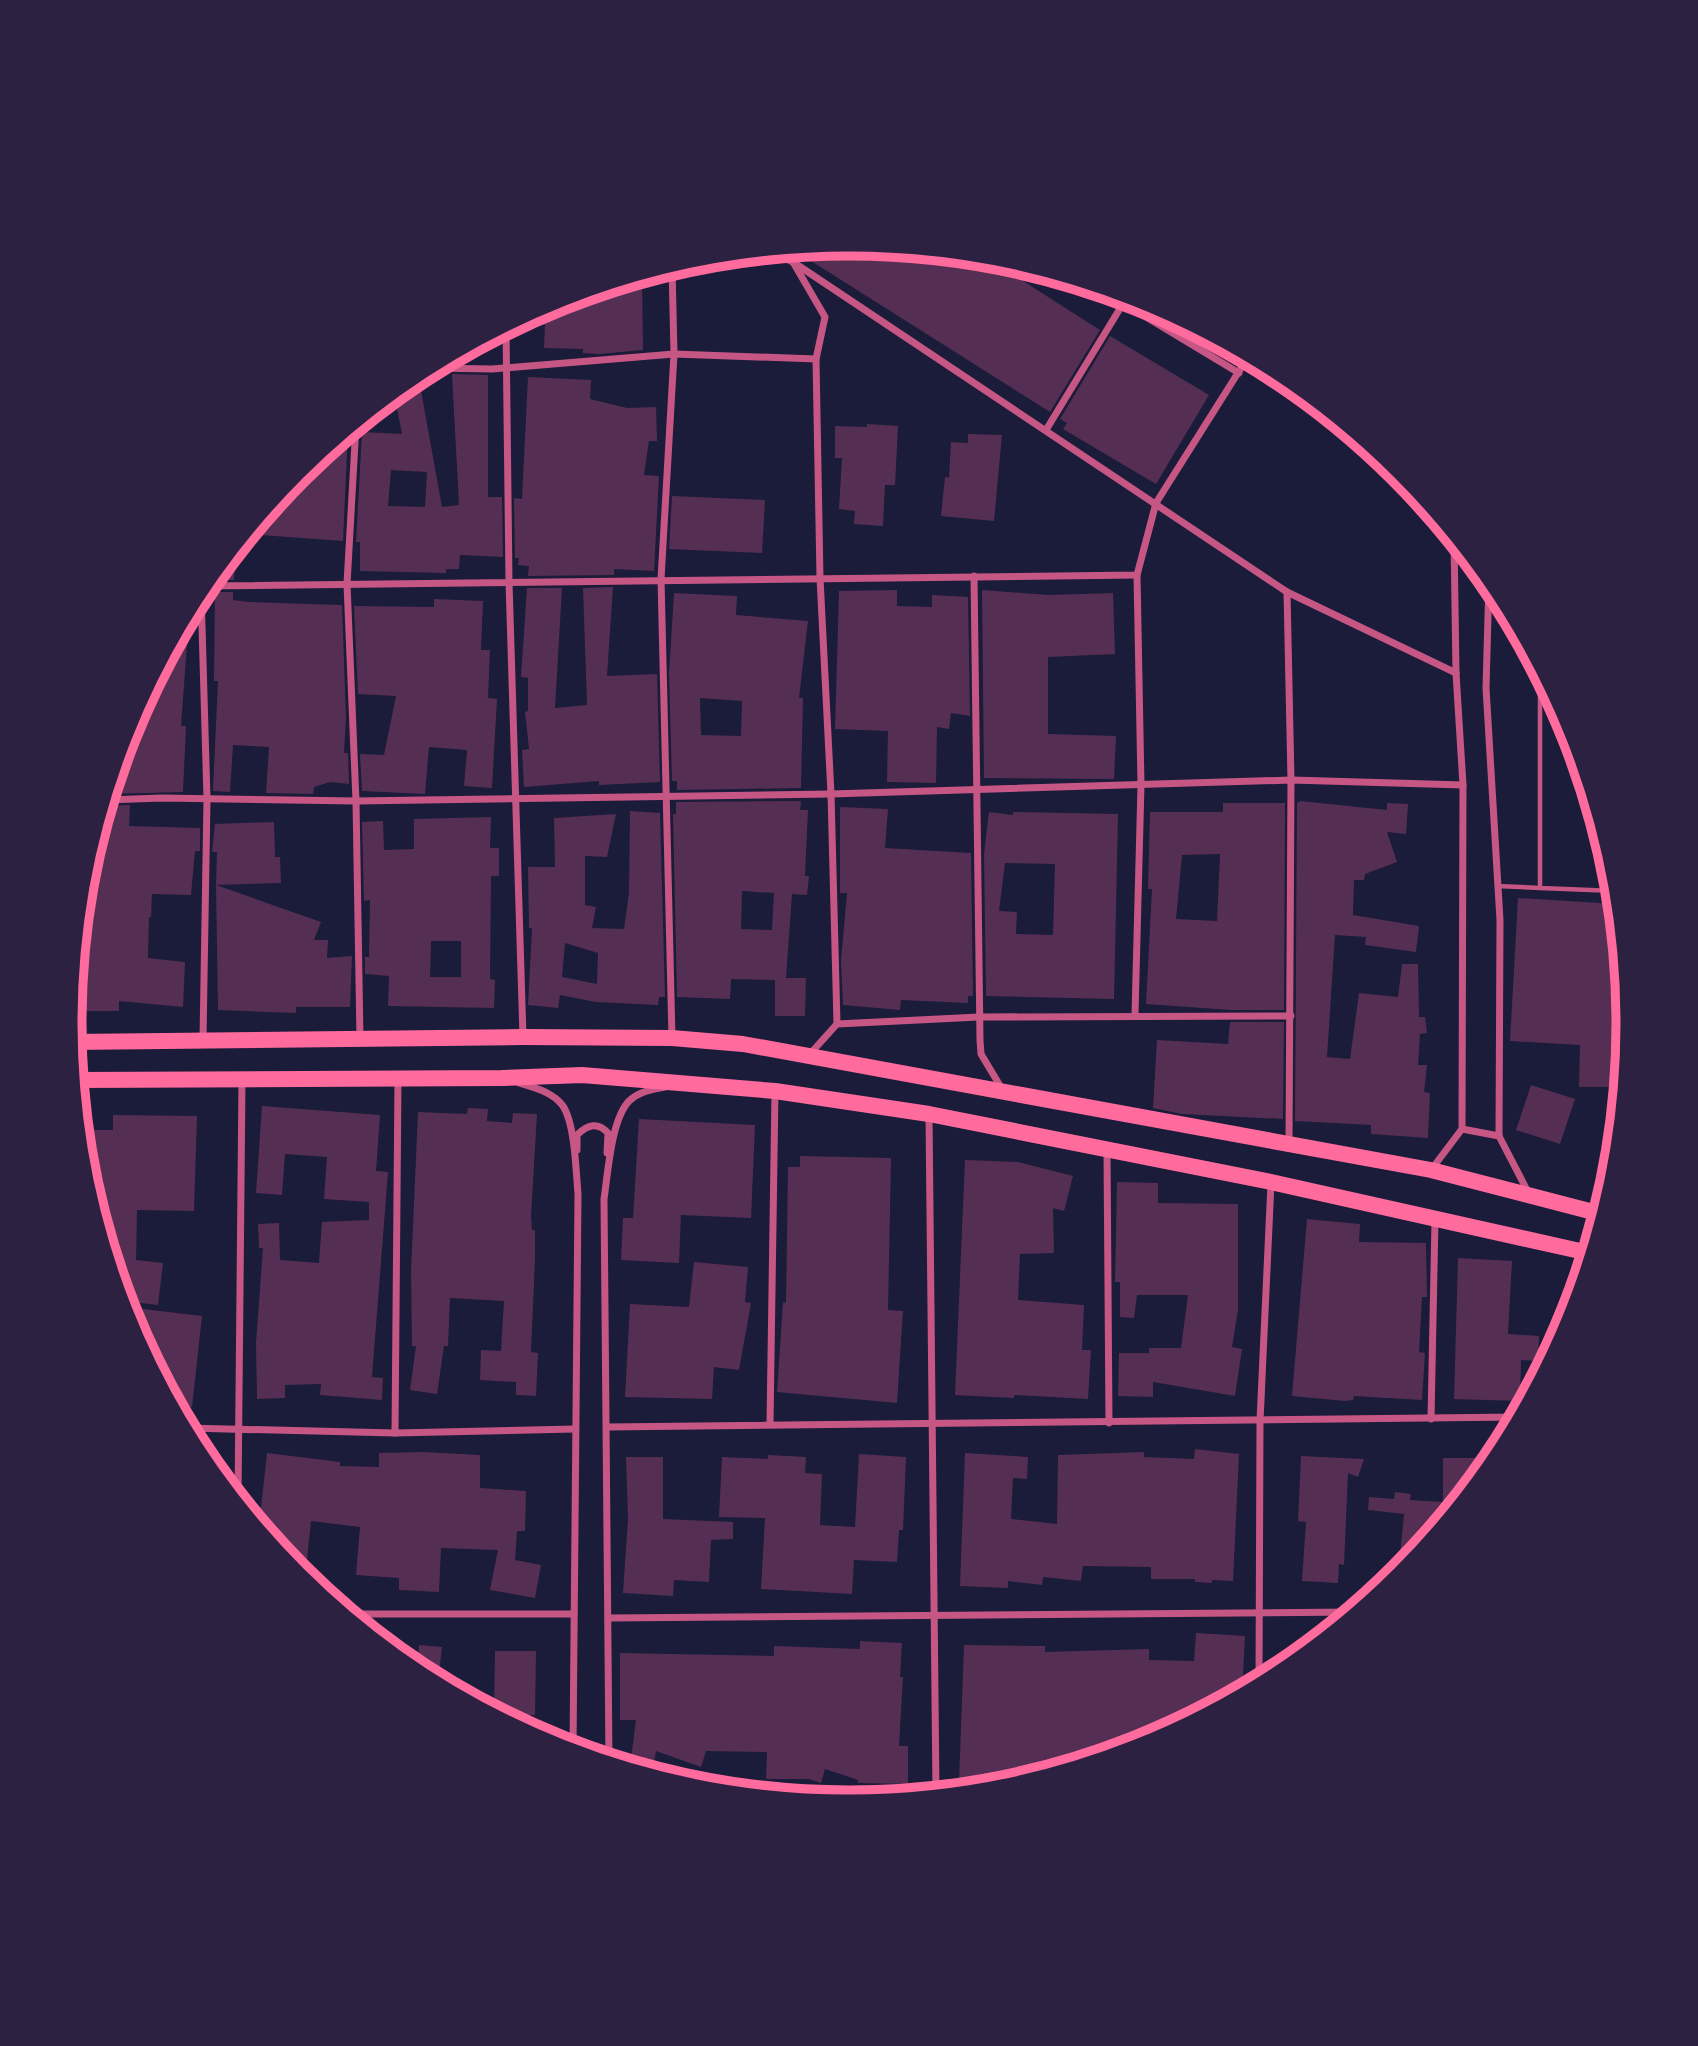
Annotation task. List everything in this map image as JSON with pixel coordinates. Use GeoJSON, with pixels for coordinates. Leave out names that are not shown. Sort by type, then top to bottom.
{"type":"FeatureCollection","features":[{"type":"Feature","properties":{"kind":"highway"},"geometry":{"type":"LineString","coordinates":[[83,1042],[523,1037],[672,1038],[743,1044],[1002,1089],[1431,1170],[1592,1212]]}},
{"type":"Feature","properties":{"kind":"highway"},"geometry":{"type":"LineString","coordinates":[[85,1080],[502,1078],[582,1074],[775,1091],[929,1114],[1107,1149],[1271,1182],[1581,1251]]}},
{"type":"Feature","properties":{"kind":"street"},"geometry":{"type":"LineString","coordinates":[[793,262],[796,258]]}},
{"type":"Feature","properties":{"kind":"street"},"geometry":{"type":"LineString","coordinates":[[787,259],[1287,592],[1456,673]]}},
{"type":"Feature","properties":{"kind":"street"},"geometry":{"type":"LineString","coordinates":[[793,262],[825,317],[816,359],[820,578],[831,794],[837,1024]]}},
{"type":"Feature","properties":{"kind":"street"},"geometry":{"type":"LineString","coordinates":[[672,277],[674,354],[661,579],[672,1038]]}},
{"type":"Feature","properties":{"kind":"street"},"geometry":{"type":"LineString","coordinates":[[1045,430],[1121,307]]}},
{"type":"Feature","properties":{"kind":"street"},"geometry":{"type":"LineString","coordinates":[[1158,322],[1238,373]]}},
{"type":"Feature","properties":{"kind":"street"},"geometry":{"type":"LineString","coordinates":[[506,337],[509,582],[523,1037]]}},
{"type":"Feature","properties":{"kind":"street"},"geometry":{"type":"LineString","coordinates":[[451,368],[507,368],[674,354],[816,359]]}},
{"type":"Feature","properties":{"kind":"street"},"geometry":{"type":"LineString","coordinates":[[1135,1014],[1141,785],[1137,575],[1156,503],[1243,366]]}},
{"type":"Feature","properties":{"kind":"street"},"geometry":{"type":"LineString","coordinates":[[355,437],[347,584],[356,801],[360,1039]]}},
{"type":"Feature","properties":{"kind":"street"},"geometry":{"type":"LineString","coordinates":[[1431,1170],[1462,1129],[1463,785],[1456,673],[1454,553]]}},
{"type":"Feature","properties":{"kind":"street"},"geometry":{"type":"LineString","coordinates":[[219,586],[1137,575]]}},
{"type":"Feature","properties":{"kind":"street"},"geometry":{"type":"LineString","coordinates":[[974,576],[981,1054],[1002,1089]]}},
{"type":"Feature","properties":{"kind":"street"},"geometry":{"type":"LineString","coordinates":[[1287,592],[1291,780],[1289,1144]]}},
{"type":"Feature","properties":{"kind":"street"},"geometry":{"type":"LineString","coordinates":[[1488,599],[1486,688],[1497,886],[1499,1136],[1530,1195]]}},
{"type":"Feature","properties":{"kind":"street"},"geometry":{"type":"LineString","coordinates":[[202,613],[207,799],[203,1040]]}},
{"type":"Feature","properties":{"kind":"street"},"geometry":{"type":"LineString","coordinates":[[116,800],[356,801],[977,792],[1291,780],[1463,785]]}},
{"type":"Feature","properties":{"kind":"street"},"geometry":{"type":"LineString","coordinates":[[808,1055],[837,1024],[979,1017],[1135,1014],[1291,1016]]}},
{"type":"Feature","properties":{"kind":"street"},"geometry":{"type":"LineString","coordinates":[[395,1433],[398,1077]]}},
{"type":"Feature","properties":{"kind":"street"},"geometry":{"type":"LineString","coordinates":[[502,1078],[544,1090],[564,1107],[572,1139],[578,1194],[573,1738]]}},
{"type":"Feature","properties":{"kind":"street"},"geometry":{"type":"LineString","coordinates":[[238,1486],[242,1080]]}},
{"type":"Feature","properties":{"kind":"street"},"geometry":{"type":"LineString","coordinates":[[604,1199],[619,1119],[628,1102],[642,1092],[682,1084]]}},
{"type":"Feature","properties":{"kind":"street"},"geometry":{"type":"LineString","coordinates":[[770,1424],[775,1091]]}},
{"type":"Feature","properties":{"kind":"street"},"geometry":{"type":"LineString","coordinates":[[929,1114],[936,1784]]}},
{"type":"Feature","properties":{"kind":"street"},"geometry":{"type":"LineString","coordinates":[[578,1194],[581,1174],[577,1135],[584,1128],[602,1126],[608,1133],[604,1199],[609,1751]]}},
{"type":"Feature","properties":{"kind":"street"},"geometry":{"type":"LineString","coordinates":[[1462,1129],[1499,1136]]}},
{"type":"Feature","properties":{"kind":"street"},"geometry":{"type":"LineString","coordinates":[[1107,1149],[1110,1423]]}},
{"type":"Feature","properties":{"kind":"street"},"geometry":{"type":"LineString","coordinates":[[1259,1671],[1260,1421],[1271,1182]]}},
{"type":"Feature","properties":{"kind":"street"},"geometry":{"type":"LineString","coordinates":[[1432,1419],[1436,1220]]}},
{"type":"Feature","properties":{"kind":"street"},"geometry":{"type":"LineString","coordinates":[[608,1427],[770,1424],[932,1426],[1506,1418]]}},
{"type":"Feature","properties":{"kind":"street"},"geometry":{"type":"LineString","coordinates":[[198,1428],[395,1433],[575,1429]]}},
{"type":"Feature","properties":{"kind":"street"},"geometry":{"type":"LineString","coordinates":[[609,1618],[1339,1612]]}},
{"type":"Feature","properties":{"kind":"street"},"geometry":{"type":"LineString","coordinates":[[361,1614],[574,1614]]}},
{"type":"Feature","properties":{"kind":"lane"},"geometry":{"type":"LineString","coordinates":[[1540,691],[1540,888]]}},
{"type":"Feature","properties":{"kind":"lane"},"geometry":{"type":"LineString","coordinates":[[1497,886],[1604,891]]}},
{"type":"Feature","properties":{"kind":"building"},"geometry":{"type":"Polygon","coordinates":[[[849,256],[899,258],[1012,274],[1100,330],[1050,412],[808,259],[849,256]]]}},
{"type":"Feature","properties":{"kind":"building"},"geometry":{"type":"Polygon","coordinates":[[[642,285],[643,350],[599,354],[583,353],[583,349],[544,348],[545,325],[534,325],[642,285]]]}},
{"type":"Feature","properties":{"kind":"building"},"geometry":{"type":"Polygon","coordinates":[[[1110,336],[1209,395],[1156,484],[1063,429],[1067,423],[1060,419],[1110,336]]]}},
{"type":"Feature","properties":{"kind":"building"},"geometry":{"type":"Polygon","coordinates":[[[452,374],[488,375],[488,497],[502,497],[503,557],[460,555],[459,569],[446,569],[446,573],[360,571],[360,542],[356,542],[362,432],[402,434],[396,405],[420,387],[442,507],[459,505],[452,374]],[[391,470],[388,506],[425,507],[427,472],[391,470]]]}},
{"type":"Feature","properties":{"kind":"building"},"geometry":{"type":"Polygon","coordinates":[[[528,377],[591,380],[590,399],[627,408],[656,407],[657,441],[649,441],[644,475],[659,476],[654,571],[614,569],[614,575],[528,576],[529,566],[518,565],[519,558],[515,558],[514,498],[522,499],[528,377]]]}},
{"type":"Feature","properties":{"kind":"building"},"geometry":{"type":"Polygon","coordinates":[[[867,424],[898,426],[895,485],[885,485],[883,526],[854,524],[855,511],[839,509],[842,458],[835,458],[835,426],[867,427],[867,424]]]}},
{"type":"Feature","properties":{"kind":"building"},"geometry":{"type":"Polygon","coordinates":[[[968,434],[1002,435],[994,521],[941,516],[945,477],[949,478],[951,442],[968,443],[968,434]]]}},
{"type":"Feature","properties":{"kind":"building"},"geometry":{"type":"Polygon","coordinates":[[[347,443],[343,541],[258,535],[307,481],[347,443]]]}},
{"type":"Feature","properties":{"kind":"building"},"geometry":{"type":"Polygon","coordinates":[[[672,496],[765,500],[762,553],[669,549],[672,496]]]}},
{"type":"Feature","properties":{"kind":"building"},"geometry":{"type":"Polygon","coordinates":[[[234,565],[234,580],[223,580],[234,565]]]}},
{"type":"Feature","properties":{"kind":"building"},"geometry":{"type":"Polygon","coordinates":[[[613,587],[607,676],[657,674],[660,782],[599,785],[599,781],[524,787],[522,750],[529,749],[525,712],[528,711],[528,678],[521,677],[527,588],[562,588],[555,708],[587,705],[583,588],[613,587]]]}},
{"type":"Feature","properties":{"kind":"building"},"geometry":{"type":"Polygon","coordinates":[[[897,590],[897,606],[932,607],[932,595],[968,597],[970,716],[951,713],[949,729],[937,727],[936,783],[887,782],[888,731],[835,729],[839,591],[897,590]]]}},
{"type":"Feature","properties":{"kind":"building"},"geometry":{"type":"Polygon","coordinates":[[[982,590],[1049,595],[1113,593],[1115,654],[1048,657],[1048,734],[1116,736],[1114,779],[984,778],[982,590]]]}},
{"type":"Feature","properties":{"kind":"building"},"geometry":{"type":"Polygon","coordinates":[[[215,592],[233,592],[233,600],[249,602],[342,605],[346,717],[344,753],[348,753],[349,784],[330,782],[314,787],[313,794],[266,793],[269,747],[233,745],[230,792],[213,791],[218,681],[214,681],[215,592]]]}},
{"type":"Feature","properties":{"kind":"building"},"geometry":{"type":"Polygon","coordinates":[[[674,593],[737,596],[736,615],[808,621],[799,698],[803,698],[801,788],[677,790],[677,781],[672,781],[669,674],[674,593]],[[700,698],[701,735],[741,736],[742,701],[700,698]]]}},
{"type":"Feature","properties":{"kind":"building"},"geometry":{"type":"Polygon","coordinates":[[[434,599],[483,601],[481,650],[490,650],[488,698],[497,699],[492,788],[464,786],[467,750],[429,747],[425,794],[362,791],[360,754],[384,755],[396,696],[358,694],[354,606],[434,607],[434,599]]]}},
{"type":"Feature","properties":{"kind":"building"},"geometry":{"type":"Polygon","coordinates":[[[183,644],[187,644],[181,726],[186,726],[183,792],[118,794],[141,730],[161,684],[183,644]]]}},
{"type":"Feature","properties":{"kind":"building"},"geometry":{"type":"Polygon","coordinates":[[[801,801],[800,810],[808,810],[805,876],[809,876],[807,895],[792,894],[786,978],[806,978],[805,1016],[775,1016],[775,980],[731,979],[730,999],[677,997],[673,814],[676,814],[676,802],[801,801]],[[742,891],[741,929],[772,930],[774,893],[742,891]]]}},
{"type":"Feature","properties":{"kind":"building"},"geometry":{"type":"Polygon","coordinates":[[[1300,801],[1387,810],[1387,803],[1408,804],[1406,834],[1387,832],[1397,862],[1365,874],[1364,880],[1354,880],[1353,915],[1419,926],[1416,952],[1365,945],[1366,937],[1335,935],[1327,1057],[1350,1059],[1359,993],[1398,997],[1402,964],[1418,964],[1419,1017],[1425,1017],[1427,1033],[1420,1034],[1418,1065],[1427,1065],[1424,1092],[1430,1093],[1428,1138],[1371,1134],[1371,1125],[1295,1121],[1297,803],[1300,801]]]}},
{"type":"Feature","properties":{"kind":"building"},"geometry":{"type":"Polygon","coordinates":[[[1223,803],[1285,803],[1284,1010],[1231,1010],[1146,1004],[1152,889],[1148,889],[1150,812],[1223,812],[1223,803]],[[1220,854],[1182,855],[1176,919],[1217,921],[1220,854]]]}},
{"type":"Feature","properties":{"kind":"building"},"geometry":{"type":"Polygon","coordinates":[[[130,805],[129,826],[200,828],[200,851],[195,851],[191,895],[152,894],[149,917],[148,958],[185,962],[183,1007],[119,1001],[119,1011],[82,1011],[89,923],[97,873],[114,806],[130,805]]]}},
{"type":"Feature","properties":{"kind":"building"},"geometry":{"type":"Polygon","coordinates":[[[840,807],[888,809],[885,848],[971,853],[973,996],[968,996],[968,1003],[901,1000],[900,1010],[843,1005],[841,961],[847,893],[840,893],[840,807]]]}},
{"type":"Feature","properties":{"kind":"building"},"geometry":{"type":"Polygon","coordinates":[[[630,811],[660,813],[665,997],[659,997],[658,1005],[596,1002],[560,995],[558,1008],[528,1005],[532,928],[529,928],[528,867],[555,867],[554,818],[616,814],[607,857],[585,856],[585,905],[596,907],[592,928],[624,929],[629,893],[630,811]],[[565,943],[562,977],[597,984],[598,953],[565,943]]]}},
{"type":"Feature","properties":{"kind":"building"},"geometry":{"type":"Polygon","coordinates":[[[989,812],[1013,815],[1013,812],[1118,814],[1114,999],[986,996],[984,854],[989,812]],[[1005,863],[999,911],[1017,912],[1016,934],[1053,935],[1055,864],[1005,863]]]}},
{"type":"Feature","properties":{"kind":"building"},"geometry":{"type":"Polygon","coordinates":[[[491,817],[490,848],[499,848],[499,876],[491,876],[490,979],[495,980],[494,1008],[388,1006],[389,976],[365,974],[365,957],[369,957],[370,900],[364,901],[362,822],[383,821],[384,850],[414,849],[414,819],[491,817]],[[431,941],[430,977],[461,977],[461,941],[431,941]]]}},
{"type":"Feature","properties":{"kind":"building"},"geometry":{"type":"Polygon","coordinates":[[[274,822],[275,857],[280,857],[281,883],[216,885],[217,852],[212,852],[215,824],[274,822]]]}},
{"type":"Feature","properties":{"kind":"building"},"geometry":{"type":"Polygon","coordinates":[[[216,885],[321,922],[314,940],[328,940],[327,958],[352,956],[350,1007],[296,1007],[296,1013],[218,1010],[216,885]]]}},
{"type":"Feature","properties":{"kind":"building"},"geometry":{"type":"Polygon","coordinates":[[[1518,898],[1606,903],[1614,973],[1616,1023],[1613,1087],[1579,1087],[1580,1045],[1510,1041],[1518,898]]]}},
{"type":"Feature","properties":{"kind":"building"},"geometry":{"type":"Polygon","coordinates":[[[1230,1022],[1284,1022],[1283,1119],[1182,1114],[1153,1108],[1157,1040],[1228,1044],[1230,1022]]]}},
{"type":"Feature","properties":{"kind":"building"},"geometry":{"type":"Polygon","coordinates":[[[1531,1085],[1575,1099],[1560,1144],[1516,1130],[1531,1085]]]}},
{"type":"Feature","properties":{"kind":"building"},"geometry":{"type":"Polygon","coordinates":[[[262,1106],[380,1115],[376,1171],[388,1172],[372,1377],[383,1378],[382,1400],[320,1395],[321,1384],[285,1385],[285,1398],[257,1399],[256,1343],[263,1248],[259,1248],[258,1224],[279,1223],[280,1260],[319,1263],[322,1222],[369,1220],[369,1202],[324,1199],[327,1157],[285,1154],[282,1195],[256,1193],[262,1106]]]}},
{"type":"Feature","properties":{"kind":"building"},"geometry":{"type":"Polygon","coordinates":[[[468,1108],[488,1109],[487,1121],[512,1123],[513,1113],[537,1114],[531,1216],[532,1230],[535,1230],[535,1259],[531,1352],[538,1353],[536,1396],[516,1395],[516,1382],[480,1380],[481,1350],[501,1351],[504,1301],[450,1298],[448,1346],[444,1346],[437,1394],[410,1390],[416,1346],[412,1346],[411,1271],[418,1112],[467,1114],[468,1108]]]}},
{"type":"Feature","properties":{"kind":"building"},"geometry":{"type":"Polygon","coordinates":[[[113,1115],[197,1116],[194,1211],[137,1210],[136,1260],[163,1263],[158,1305],[136,1302],[108,1221],[90,1130],[113,1130],[113,1115]]]}},
{"type":"Feature","properties":{"kind":"building"},"geometry":{"type":"Polygon","coordinates":[[[639,1119],[755,1125],[751,1218],[681,1215],[679,1263],[621,1260],[623,1218],[633,1218],[639,1119]]]}},
{"type":"Feature","properties":{"kind":"building"},"geometry":{"type":"Polygon","coordinates":[[[800,1156],[891,1158],[888,1310],[903,1311],[897,1403],[777,1392],[783,1302],[786,1303],[788,1167],[800,1167],[800,1156]]]}},
{"type":"Feature","properties":{"kind":"building"},"geometry":{"type":"Polygon","coordinates":[[[965,1160],[1018,1162],[1073,1176],[1064,1211],[1053,1208],[1054,1253],[1020,1254],[1018,1300],[1084,1305],[1082,1350],[1091,1350],[1088,1399],[955,1395],[965,1160]]]}},
{"type":"Feature","properties":{"kind":"building"},"geometry":{"type":"Polygon","coordinates":[[[1117,1182],[1158,1183],[1158,1203],[1238,1204],[1238,1310],[1232,1347],[1242,1349],[1235,1396],[1153,1382],[1153,1397],[1118,1396],[1119,1353],[1149,1353],[1149,1348],[1181,1348],[1188,1295],[1137,1295],[1134,1318],[1120,1317],[1120,1282],[1115,1282],[1117,1182]]]}},
{"type":"Feature","properties":{"kind":"building"},"geometry":{"type":"Polygon","coordinates":[[[1307,1219],[1360,1224],[1359,1242],[1426,1243],[1427,1297],[1422,1297],[1419,1352],[1425,1353],[1422,1400],[1354,1396],[1353,1400],[1345,1401],[1292,1396],[1307,1219]]]}},
{"type":"Feature","properties":{"kind":"building"},"geometry":{"type":"Polygon","coordinates":[[[1458,1258],[1512,1261],[1508,1334],[1539,1336],[1538,1360],[1521,1360],[1520,1393],[1516,1401],[1454,1399],[1458,1258]]]}},
{"type":"Feature","properties":{"kind":"building"},"geometry":{"type":"Polygon","coordinates":[[[694,1262],[748,1267],[745,1302],[751,1303],[739,1370],[714,1367],[712,1399],[625,1397],[630,1304],[689,1307],[694,1262]]]}},
{"type":"Feature","properties":{"kind":"building"},"geometry":{"type":"Polygon","coordinates":[[[143,1309],[202,1316],[192,1407],[185,1406],[161,1362],[142,1318],[143,1309]]]}},
{"type":"Feature","properties":{"kind":"building"},"geometry":{"type":"Polygon","coordinates":[[[1195,1449],[1239,1454],[1233,1581],[1212,1580],[1212,1583],[1195,1582],[1195,1579],[1151,1579],[1151,1567],[1083,1566],[1081,1581],[1043,1577],[1042,1585],[1008,1581],[1008,1588],[960,1586],[965,1453],[1028,1457],[1027,1479],[1013,1478],[1011,1519],[1057,1524],[1058,1455],[1144,1452],[1144,1457],[1194,1459],[1195,1449]]]}},
{"type":"Feature","properties":{"kind":"building"},"geometry":{"type":"Polygon","coordinates":[[[267,1453],[340,1462],[340,1466],[379,1467],[379,1453],[480,1455],[480,1488],[526,1491],[525,1531],[517,1531],[515,1560],[541,1565],[535,1598],[490,1590],[498,1550],[441,1548],[439,1592],[399,1590],[399,1578],[356,1575],[360,1527],[311,1521],[307,1564],[260,1514],[267,1453]]]}},
{"type":"Feature","properties":{"kind":"building"},"geometry":{"type":"Polygon","coordinates":[[[859,1454],[906,1457],[903,1530],[899,1530],[897,1562],[854,1560],[852,1594],[761,1589],[765,1518],[719,1517],[722,1457],[806,1457],[805,1473],[822,1474],[820,1525],[855,1527],[859,1454]]]}},
{"type":"Feature","properties":{"kind":"building"},"geometry":{"type":"Polygon","coordinates":[[[1301,1456],[1364,1459],[1358,1477],[1348,1473],[1344,1565],[1339,1564],[1338,1583],[1302,1581],[1306,1522],[1298,1521],[1301,1456]]]}},
{"type":"Feature","properties":{"kind":"building"},"geometry":{"type":"Polygon","coordinates":[[[626,1457],[663,1457],[663,1519],[733,1522],[733,1539],[711,1540],[709,1582],[674,1580],[673,1596],[623,1593],[628,1519],[626,1457]]]}},
{"type":"Feature","properties":{"kind":"building"},"geometry":{"type":"Polygon","coordinates":[[[1443,1458],[1480,1458],[1425,1529],[1400,1556],[1404,1514],[1368,1510],[1369,1497],[1394,1499],[1395,1492],[1411,1494],[1410,1500],[1443,1502],[1443,1458]]]}},
{"type":"Feature","properties":{"kind":"building"},"geometry":{"type":"Polygon","coordinates":[[[1196,1633],[1245,1636],[1243,1681],[1188,1711],[1095,1749],[1047,1764],[959,1781],[964,1645],[1045,1646],[1045,1652],[1149,1649],[1149,1660],[1194,1661],[1196,1633]]]}},
{"type":"Feature","properties":{"kind":"building"},"geometry":{"type":"Polygon","coordinates":[[[860,1641],[902,1643],[899,1746],[908,1746],[908,1784],[858,1783],[858,1780],[825,1769],[821,1783],[809,1779],[766,1779],[767,1752],[706,1751],[701,1767],[656,1751],[654,1762],[631,1758],[636,1720],[620,1720],[620,1653],[774,1656],[774,1646],[860,1649],[860,1641]]]}},
{"type":"Feature","properties":{"kind":"building"},"geometry":{"type":"Polygon","coordinates":[[[419,1645],[442,1647],[439,1671],[418,1657],[419,1645]]]}},
{"type":"Feature","properties":{"kind":"building"},"geometry":{"type":"Polygon","coordinates":[[[495,1651],[536,1651],[535,1715],[524,1717],[494,1702],[495,1651]]]}}]}
